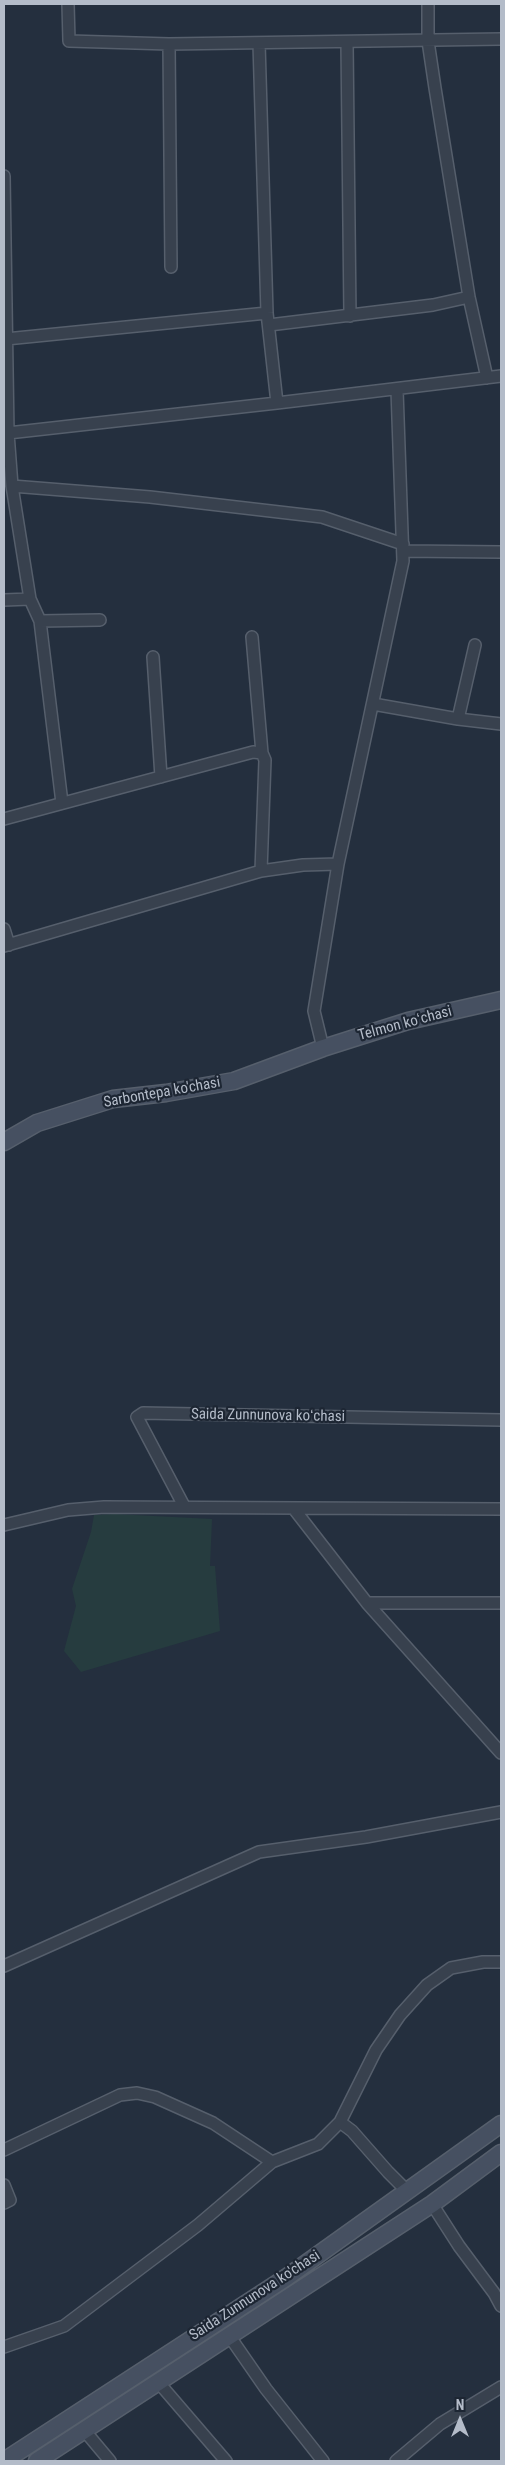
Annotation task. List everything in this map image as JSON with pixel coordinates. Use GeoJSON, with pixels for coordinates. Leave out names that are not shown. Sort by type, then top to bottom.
{"type":"FeatureCollection","features":[{"type":"Feature","properties":{"kind":"main road","name":"Telmon koʻchasi"},"geometry":{"type":"LineString","coordinates":[[323,1048],[408,1021],[495,1002]]}},
{"type":"Feature","properties":{"kind":"main road","name":"Sarbontepa ko'chasi"},"geometry":{"type":"LineString","coordinates":[[4,1142],[37,1124],[113,1099],[166,1093],[234,1081],[323,1048]]}},
{"type":"Feature","properties":{"kind":"main road","name":"Saida Zunnunova ko'chasi"},"geometry":{"type":"LineString","coordinates":[[4,2461],[287,2277],[501,2124]]}},
{"type":"Feature","properties":{"kind":"main road","name":"Saida Zunnunova ko'chasi"},"geometry":{"type":"LineString","coordinates":[[37,2461],[432,2204],[501,2153]]}},
{"type":"Feature","properties":{"kind":"street"},"geometry":{"type":"LineString","coordinates":[[68,4],[69,41],[169,44],[347,43],[501,39]]}},
{"type":"Feature","properties":{"kind":"street"},"geometry":{"type":"LineString","coordinates":[[428,4],[428,41],[469,297],[487,378]]}},
{"type":"Feature","properties":{"kind":"street"},"geometry":{"type":"LineString","coordinates":[[259,43],[268,319],[277,404]]}},
{"type":"Feature","properties":{"kind":"street"},"geometry":{"type":"LineString","coordinates":[[347,43],[350,316]]}},
{"type":"Feature","properties":{"kind":"street"},"geometry":{"type":"LineString","coordinates":[[169,44],[171,267]]}},
{"type":"Feature","properties":{"kind":"street"},"geometry":{"type":"LineString","coordinates":[[4,176],[8,432],[12,486],[30,599],[40,621],[62,803]]}},
{"type":"Feature","properties":{"kind":"street"},"geometry":{"type":"LineString","coordinates":[[6,345],[268,319],[350,316],[469,297]]}},
{"type":"Feature","properties":{"kind":"street"},"geometry":{"type":"LineString","coordinates":[[8,432],[277,404],[501,376]]}},
{"type":"Feature","properties":{"kind":"street"},"geometry":{"type":"LineString","coordinates":[[323,1048],[314,1011],[338,864],[403,561],[397,390]]}},
{"type":"Feature","properties":{"kind":"street"},"geometry":{"type":"LineString","coordinates":[[12,486],[150,497],[322,517],[403,547],[501,552]]}},
{"type":"Feature","properties":{"kind":"street"},"geometry":{"type":"LineString","coordinates":[[4,600],[30,599]]}},
{"type":"Feature","properties":{"kind":"street"},"geometry":{"type":"LineString","coordinates":[[40,621],[100,620]]}},
{"type":"Feature","properties":{"kind":"street"},"geometry":{"type":"LineString","coordinates":[[252,637],[262,753],[265,760],[261,871]]}},
{"type":"Feature","properties":{"kind":"street"},"geometry":{"type":"LineString","coordinates":[[458,719],[475,645]]}},
{"type":"Feature","properties":{"kind":"street"},"geometry":{"type":"LineString","coordinates":[[153,657],[161,777]]}},
{"type":"Feature","properties":{"kind":"street"},"geometry":{"type":"LineString","coordinates":[[373,704],[458,719],[501,724]]}},
{"type":"Feature","properties":{"kind":"street"},"geometry":{"type":"LineString","coordinates":[[4,819],[253,752],[262,753]]}},
{"type":"Feature","properties":{"kind":"street"},"geometry":{"type":"LineString","coordinates":[[4,929],[6,946],[261,871],[302,865],[338,864]]}},
{"type":"Feature","properties":{"kind":"street","name":"Saida Zunnunova koʻchasi"},"geometry":{"type":"LineString","coordinates":[[184,1506],[137,1417],[143,1413],[501,1420]]}},
{"type":"Feature","properties":{"kind":"street"},"geometry":{"type":"LineString","coordinates":[[4,1525],[68,1510],[104,1507],[501,1509]]}},
{"type":"Feature","properties":{"kind":"street"},"geometry":{"type":"LineString","coordinates":[[294,1509],[367,1603],[501,1753]]}},
{"type":"Feature","properties":{"kind":"street"},"geometry":{"type":"LineString","coordinates":[[367,1603],[497,1603],[501,1614]]}},
{"type":"Feature","properties":{"kind":"street"},"geometry":{"type":"LineString","coordinates":[[4,1966],[259,1852],[366,1837],[501,1812]]}},
{"type":"Feature","properties":{"kind":"street"},"geometry":{"type":"LineString","coordinates":[[4,2347],[64,2326],[198,2225],[272,2162],[318,2144],[340,2122],[376,2050],[400,2015],[427,1985],[451,1968],[483,1962],[501,1962]]}},
{"type":"Feature","properties":{"kind":"street"},"geometry":{"type":"LineString","coordinates":[[4,2150],[120,2095],[137,2093],[155,2097],[213,2123],[272,2162]]}},
{"type":"Feature","properties":{"kind":"street"},"geometry":{"type":"LineString","coordinates":[[340,2122],[352,2131],[408,2192]]}},
{"type":"Feature","properties":{"kind":"street"},"geometry":{"type":"LineString","coordinates":[[4,2184],[10,2200],[4,2202]]}},
{"type":"Feature","properties":{"kind":"street"},"geometry":{"type":"LineString","coordinates":[[432,2204],[458,2246],[498,2291],[501,2306]]}},
{"type":"Feature","properties":{"kind":"street"},"geometry":{"type":"LineString","coordinates":[[230,2337],[266,2389],[323,2461]]}},
{"type":"Feature","properties":{"kind":"street"},"geometry":{"type":"LineString","coordinates":[[159,2383],[226,2461]]}},
{"type":"Feature","properties":{"kind":"street"},"geometry":{"type":"LineString","coordinates":[[396,2461],[440,2424],[501,2388]]}},
{"type":"Feature","properties":{"kind":"street"},"geometry":{"type":"LineString","coordinates":[[84,2430],[110,2461]]}},
{"type":"Feature","properties":{"kind":"green space"},"geometry":{"type":"Polygon","coordinates":[[[115,1514],[212,1519],[210,1566],[215,1566],[220,1631],[81,1672],[64,1651],[76,1606],[72,1589],[91,1532],[94,1515],[115,1514]]]}}]}
